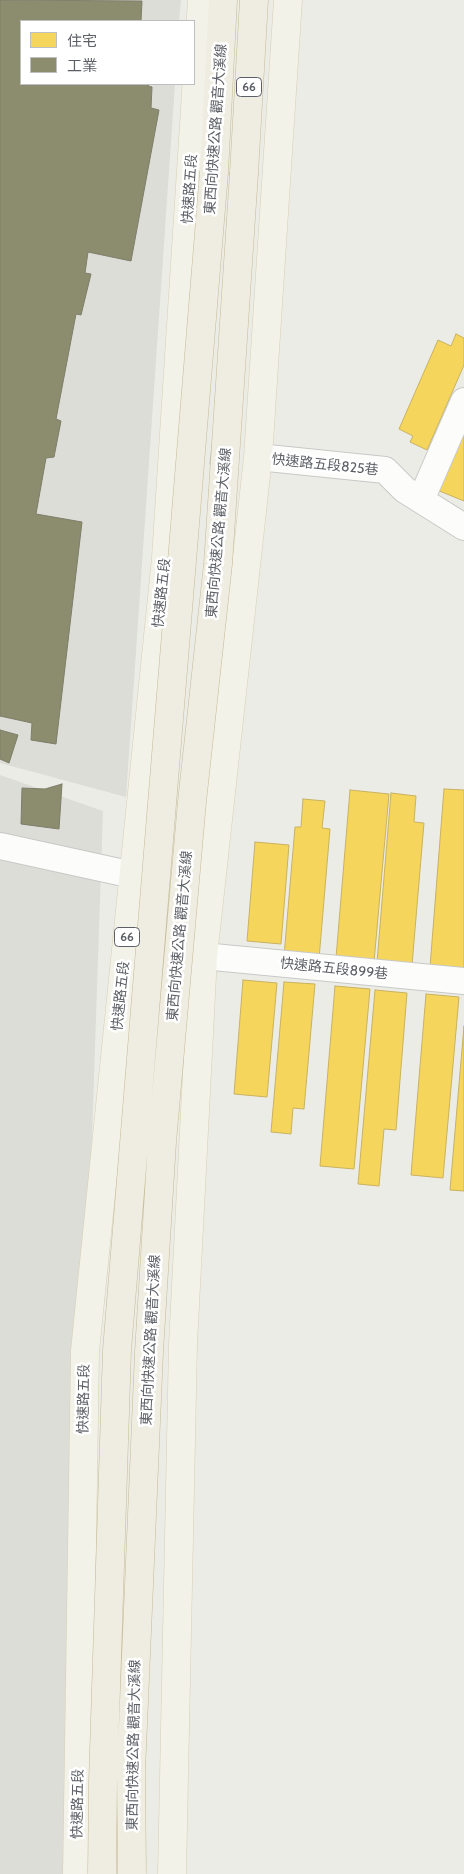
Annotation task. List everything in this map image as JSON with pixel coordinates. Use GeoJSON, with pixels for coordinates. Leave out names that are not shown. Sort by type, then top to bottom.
{"type":"FeatureCollection","features":[{"type":"Feature","properties":{"kind":"highway","name":"東西向快速公路 觀音大溪線"},"geometry":{"type":"LineString","coordinates":[[102,1874],[102,1781],[117,1350],[214,172],[224,0]]}},
{"type":"Feature","properties":{"kind":"highway","name":"東西向快速公路 觀音大溪線"},"geometry":{"type":"LineString","coordinates":[[132,1874],[131,1771],[149,1352],[162,1142],[192,802],[218,564],[254,0]]}},
{"type":"Feature","properties":{"kind":"main road","name":"快速路五段"},"geometry":{"type":"LineString","coordinates":[[77,1874],[85,1351],[166,558],[202,0]]}},
{"type":"Feature","properties":{"kind":"main road","name":"66"},"geometry":{"type":"LineString","coordinates":[[172,1874],[183,1344],[203,956],[258,457],[288,0]]}},
{"type":"Feature","properties":{"kind":"street"},"geometry":{"type":"LineString","coordinates":[[422,500],[464,401]]}},
{"type":"Feature","properties":{"kind":"street","name":"快速路五段825巷"},"geometry":{"type":"LineString","coordinates":[[258,457],[385,470],[405,490],[464,527]]}},
{"type":"Feature","properties":{"kind":"street"},"geometry":{"type":"LineString","coordinates":[[0,846],[133,875]]}},
{"type":"Feature","properties":{"kind":"street","name":"快速路五段899巷"},"geometry":{"type":"LineString","coordinates":[[203,956],[464,981]]}},
{"type":"Feature","properties":{"kind":"shaded area"},"geometry":{"type":"Polygon","coordinates":[[[0,0],[181,0],[179,20],[20,20],[20,85],[175,85],[126,797],[0,763],[0,0]]]}},
{"type":"Feature","properties":{"kind":"shaded area"},"geometry":{"type":"Polygon","coordinates":[[[0,775],[103,811],[67,1874],[0,1874],[0,775]]]}},
{"type":"Feature","properties":{"kind":"building: 住宅"},"geometry":{"type":"Polygon","coordinates":[[[456,334],[464,338],[464,365],[427,450],[410,442],[413,436],[399,429],[438,340],[451,346],[456,334]]]}},
{"type":"Feature","properties":{"kind":"building: 住宅"},"geometry":{"type":"Polygon","coordinates":[[[464,427],[464,501],[437,490],[464,427]]]}},
{"type":"Feature","properties":{"kind":"building: 住宅"},"geometry":{"type":"Polygon","coordinates":[[[444,789],[464,790],[464,971],[430,967],[444,789]]]}},
{"type":"Feature","properties":{"kind":"building: 住宅"},"geometry":{"type":"Polygon","coordinates":[[[350,790],[389,794],[374,962],[336,958],[350,790]]]}},
{"type":"Feature","properties":{"kind":"building: 住宅"},"geometry":{"type":"Polygon","coordinates":[[[391,793],[416,796],[414,822],[424,823],[412,965],[377,962],[391,793]]]}},
{"type":"Feature","properties":{"kind":"building: 住宅"},"geometry":{"type":"Polygon","coordinates":[[[303,799],[325,801],[322,828],[330,829],[319,959],[284,956],[295,827],[301,827],[303,799]]]}},
{"type":"Feature","properties":{"kind":"building: 住宅"},"geometry":{"type":"Polygon","coordinates":[[[255,842],[289,845],[281,944],[247,941],[255,842]]]}},
{"type":"Feature","properties":{"kind":"building: 住宅"},"geometry":{"type":"Polygon","coordinates":[[[243,980],[277,983],[267,1097],[234,1094],[243,980]]]}},
{"type":"Feature","properties":{"kind":"building: 住宅"},"geometry":{"type":"Polygon","coordinates":[[[284,982],[315,984],[304,1109],[293,1108],[291,1134],[271,1132],[284,982]]]}},
{"type":"Feature","properties":{"kind":"building: 住宅"},"geometry":{"type":"Polygon","coordinates":[[[335,986],[370,989],[354,1169],[320,1166],[335,986]]]}},
{"type":"Feature","properties":{"kind":"building: 住宅"},"geometry":{"type":"Polygon","coordinates":[[[375,990],[407,993],[396,1130],[384,1129],[379,1186],[358,1184],[375,990]]]}},
{"type":"Feature","properties":{"kind":"building: 住宅"},"geometry":{"type":"Polygon","coordinates":[[[426,994],[459,997],[443,1178],[411,1175],[426,994]]]}},
{"type":"Feature","properties":{"kind":"building: 住宅"},"geometry":{"type":"Polygon","coordinates":[[[464,1026],[464,1191],[450,1190],[464,1026]]]}},
{"type":"Feature","properties":{"kind":"building: 工業"},"geometry":{"type":"Polygon","coordinates":[[[0,0],[142,1],[141,20],[20,20],[20,85],[148,85],[152,87],[151,108],[159,110],[131,261],[88,252],[85,273],[91,274],[81,315],[76,314],[56,419],[61,421],[54,457],[46,458],[36,514],[82,522],[56,744],[31,740],[32,723],[0,716],[0,0]]]}},
{"type":"Feature","properties":{"kind":"building: 工業"},"geometry":{"type":"Polygon","coordinates":[[[0,730],[18,735],[9,763],[0,759],[0,730]]]}},
{"type":"Feature","properties":{"kind":"building: 工業"},"geometry":{"type":"Polygon","coordinates":[[[62,784],[59,829],[21,824],[22,788],[45,789],[62,784]]]}},
{"type":"Feature","properties":{"kind":"tunnel"},"geometry":{"type":"LineString","coordinates":[[172,447],[258,457]]}}]}
